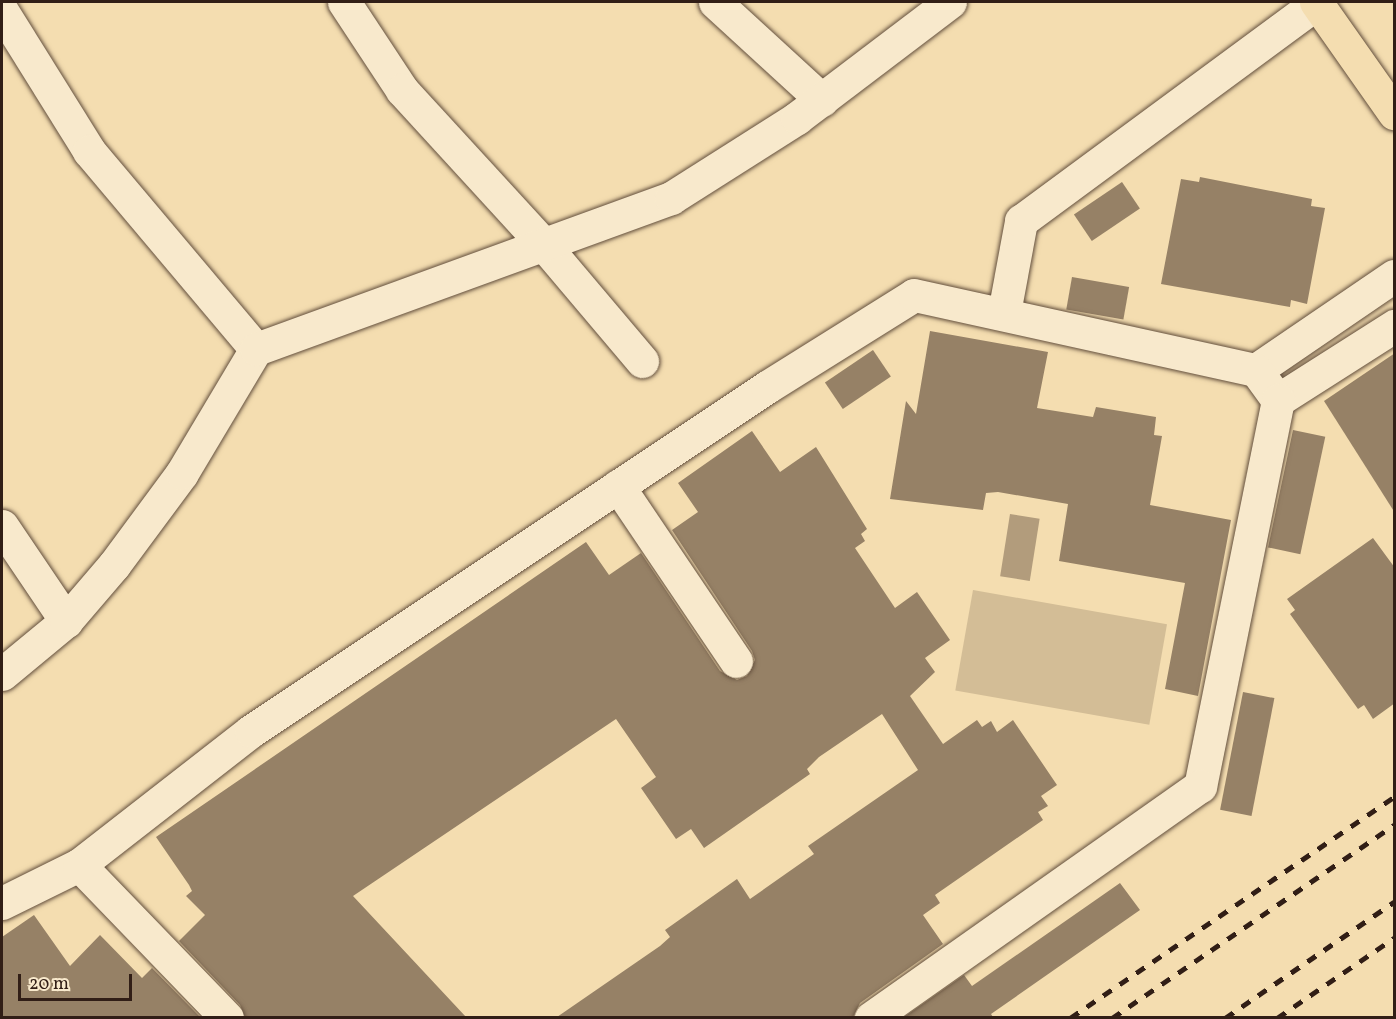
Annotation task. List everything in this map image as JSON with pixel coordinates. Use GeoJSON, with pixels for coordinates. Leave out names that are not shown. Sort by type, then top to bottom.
{"type":"FeatureCollection","features":[{"type":"Feature","properties":{"kind":"main road"},"geometry":{"type":"LineString","coordinates":[[1317,2],[1395,113]]}},
{"type":"Feature","properties":{"kind":"street"},"geometry":{"type":"LineString","coordinates":[[344,2],[402,90],[544,245],[642,361]]}},
{"type":"Feature","properties":{"kind":"street"},"geometry":{"type":"LineString","coordinates":[[715,2],[822,100]]}},
{"type":"Feature","properties":{"kind":"street"},"geometry":{"type":"LineString","coordinates":[[2,674],[66,621],[182,473],[256,349],[671,198],[822,100],[950,2]]}},
{"type":"Feature","properties":{"kind":"street"},"geometry":{"type":"LineString","coordinates":[[1004,313],[1021,221],[1317,2]]}},
{"type":"Feature","properties":{"kind":"street"},"geometry":{"type":"LineString","coordinates":[[2,11],[89,151],[256,349]]}},
{"type":"Feature","properties":{"kind":"street"},"geometry":{"type":"LineString","coordinates":[[2,51],[43,79]]}},
{"type":"Feature","properties":{"kind":"street"},"geometry":{"type":"LineString","coordinates":[[1256,370],[1395,276]]}},
{"type":"Feature","properties":{"kind":"street"},"geometry":{"type":"LineString","coordinates":[[2,903],[79,865],[250,730],[618,486],[914,295],[1256,370],[1278,400]]}},
{"type":"Feature","properties":{"kind":"street"},"geometry":{"type":"LineString","coordinates":[[870,1017],[1200,786],[1278,400],[1395,326]]}},
{"type":"Feature","properties":{"kind":"street"},"geometry":{"type":"LineString","coordinates":[[618,486],[736,661]]}},
{"type":"Feature","properties":{"kind":"street"},"geometry":{"type":"LineString","coordinates":[[2,526],[66,621]]}},
{"type":"Feature","properties":{"kind":"street"},"geometry":{"type":"LineString","coordinates":[[79,865],[227,1017]]}},
{"type":"Feature","properties":{"kind":"shaded area"},"geometry":{"type":"Polygon","coordinates":[[[1010,514],[1040,519],[1030,581],[1000,576],[1010,514]]]}},
{"type":"Feature","properties":{"kind":"shaded area"},"geometry":{"type":"Polygon","coordinates":[[[973,590],[1167,624],[1149,725],[955,690],[973,590]]]}},
{"type":"Feature","properties":{"kind":"building"},"geometry":{"type":"Polygon","coordinates":[[[1200,177],[1312,199],[1311,206],[1325,208],[1307,304],[1291,300],[1290,307],[1161,284],[1181,179],[1199,182],[1200,177]]]}},
{"type":"Feature","properties":{"kind":"building"},"geometry":{"type":"Polygon","coordinates":[[[1122,182],[1140,209],[1092,241],[1074,214],[1122,182]]]}},
{"type":"Feature","properties":{"kind":"building"},"geometry":{"type":"Polygon","coordinates":[[[1072,277],[1129,287],[1123,320],[1066,309],[1072,277]]]}},
{"type":"Feature","properties":{"kind":"building"},"geometry":{"type":"Polygon","coordinates":[[[930,331],[1048,352],[1037,408],[1093,417],[1096,407],[1156,417],[1154,435],[1162,436],[1150,505],[1231,520],[1198,696],[1165,689],[1185,583],[1059,561],[1068,504],[998,492],[986,493],[983,510],[890,499],[906,401],[916,414],[930,331]]]}},
{"type":"Feature","properties":{"kind":"building"},"geometry":{"type":"Polygon","coordinates":[[[873,350],[891,377],[843,409],[825,382],[873,350]]]}},
{"type":"Feature","properties":{"kind":"building"},"geometry":{"type":"Polygon","coordinates":[[[1395,353],[1395,513],[1324,401],[1395,353]]]}},
{"type":"Feature","properties":{"kind":"building"},"geometry":{"type":"Polygon","coordinates":[[[1293,430],[1325,437],[1300,554],[1268,547],[1293,430]]]}},
{"type":"Feature","properties":{"kind":"building"},"geometry":{"type":"Polygon","coordinates":[[[752,431],[780,472],[816,447],[867,529],[861,534],[865,541],[855,548],[895,608],[917,592],[950,640],[925,658],[935,672],[910,696],[943,744],[977,720],[982,727],[991,721],[997,732],[1013,720],[1057,785],[1041,796],[1048,806],[1038,812],[1043,820],[935,895],[940,903],[923,915],[943,944],[860,1003],[853,1017],[557,1017],[660,946],[670,937],[665,930],[737,879],[750,899],[814,854],[808,846],[918,770],[882,714],[819,757],[807,769],[810,774],[704,848],[691,829],[676,839],[641,788],[656,777],[616,719],[353,896],[466,1017],[245,1017],[240,1005],[179,941],[205,915],[186,896],[192,891],[189,885],[156,837],[586,542],[609,575],[641,553],[720,671],[737,680],[747,676],[755,660],[752,651],[672,530],[698,512],[678,483],[752,431]]]}},
{"type":"Feature","properties":{"kind":"building"},"geometry":{"type":"Polygon","coordinates":[[[1373,538],[1395,568],[1395,703],[1373,719],[1364,705],[1358,709],[1290,614],[1295,610],[1287,599],[1373,538]]]}},
{"type":"Feature","properties":{"kind":"building"},"geometry":{"type":"Polygon","coordinates":[[[1243,692],[1274,698],[1252,816],[1220,810],[1243,692]]]}},
{"type":"Feature","properties":{"kind":"building"},"geometry":{"type":"Polygon","coordinates":[[[1120,883],[1140,910],[991,1014],[993,1017],[904,1017],[964,975],[972,986],[1120,883]]]}},
{"type":"Feature","properties":{"kind":"building"},"geometry":{"type":"Polygon","coordinates":[[[34,915],[70,966],[100,935],[142,978],[152,968],[200,1017],[2,1017],[2,937],[34,915]]]}},
{"type":"Feature","properties":{"kind":"railway"},"geometry":{"type":"LineString","coordinates":[[1070,1018],[1394,797]]}},
{"type":"Feature","properties":{"kind":"railway"},"geometry":{"type":"LineString","coordinates":[[1112,1018],[1394,825]]}},
{"type":"Feature","properties":{"kind":"railway"},"geometry":{"type":"LineString","coordinates":[[1225,1018],[1394,902]]}},
{"type":"Feature","properties":{"kind":"railway"},"geometry":{"type":"LineString","coordinates":[[1277,1018],[1394,938]]}}]}
